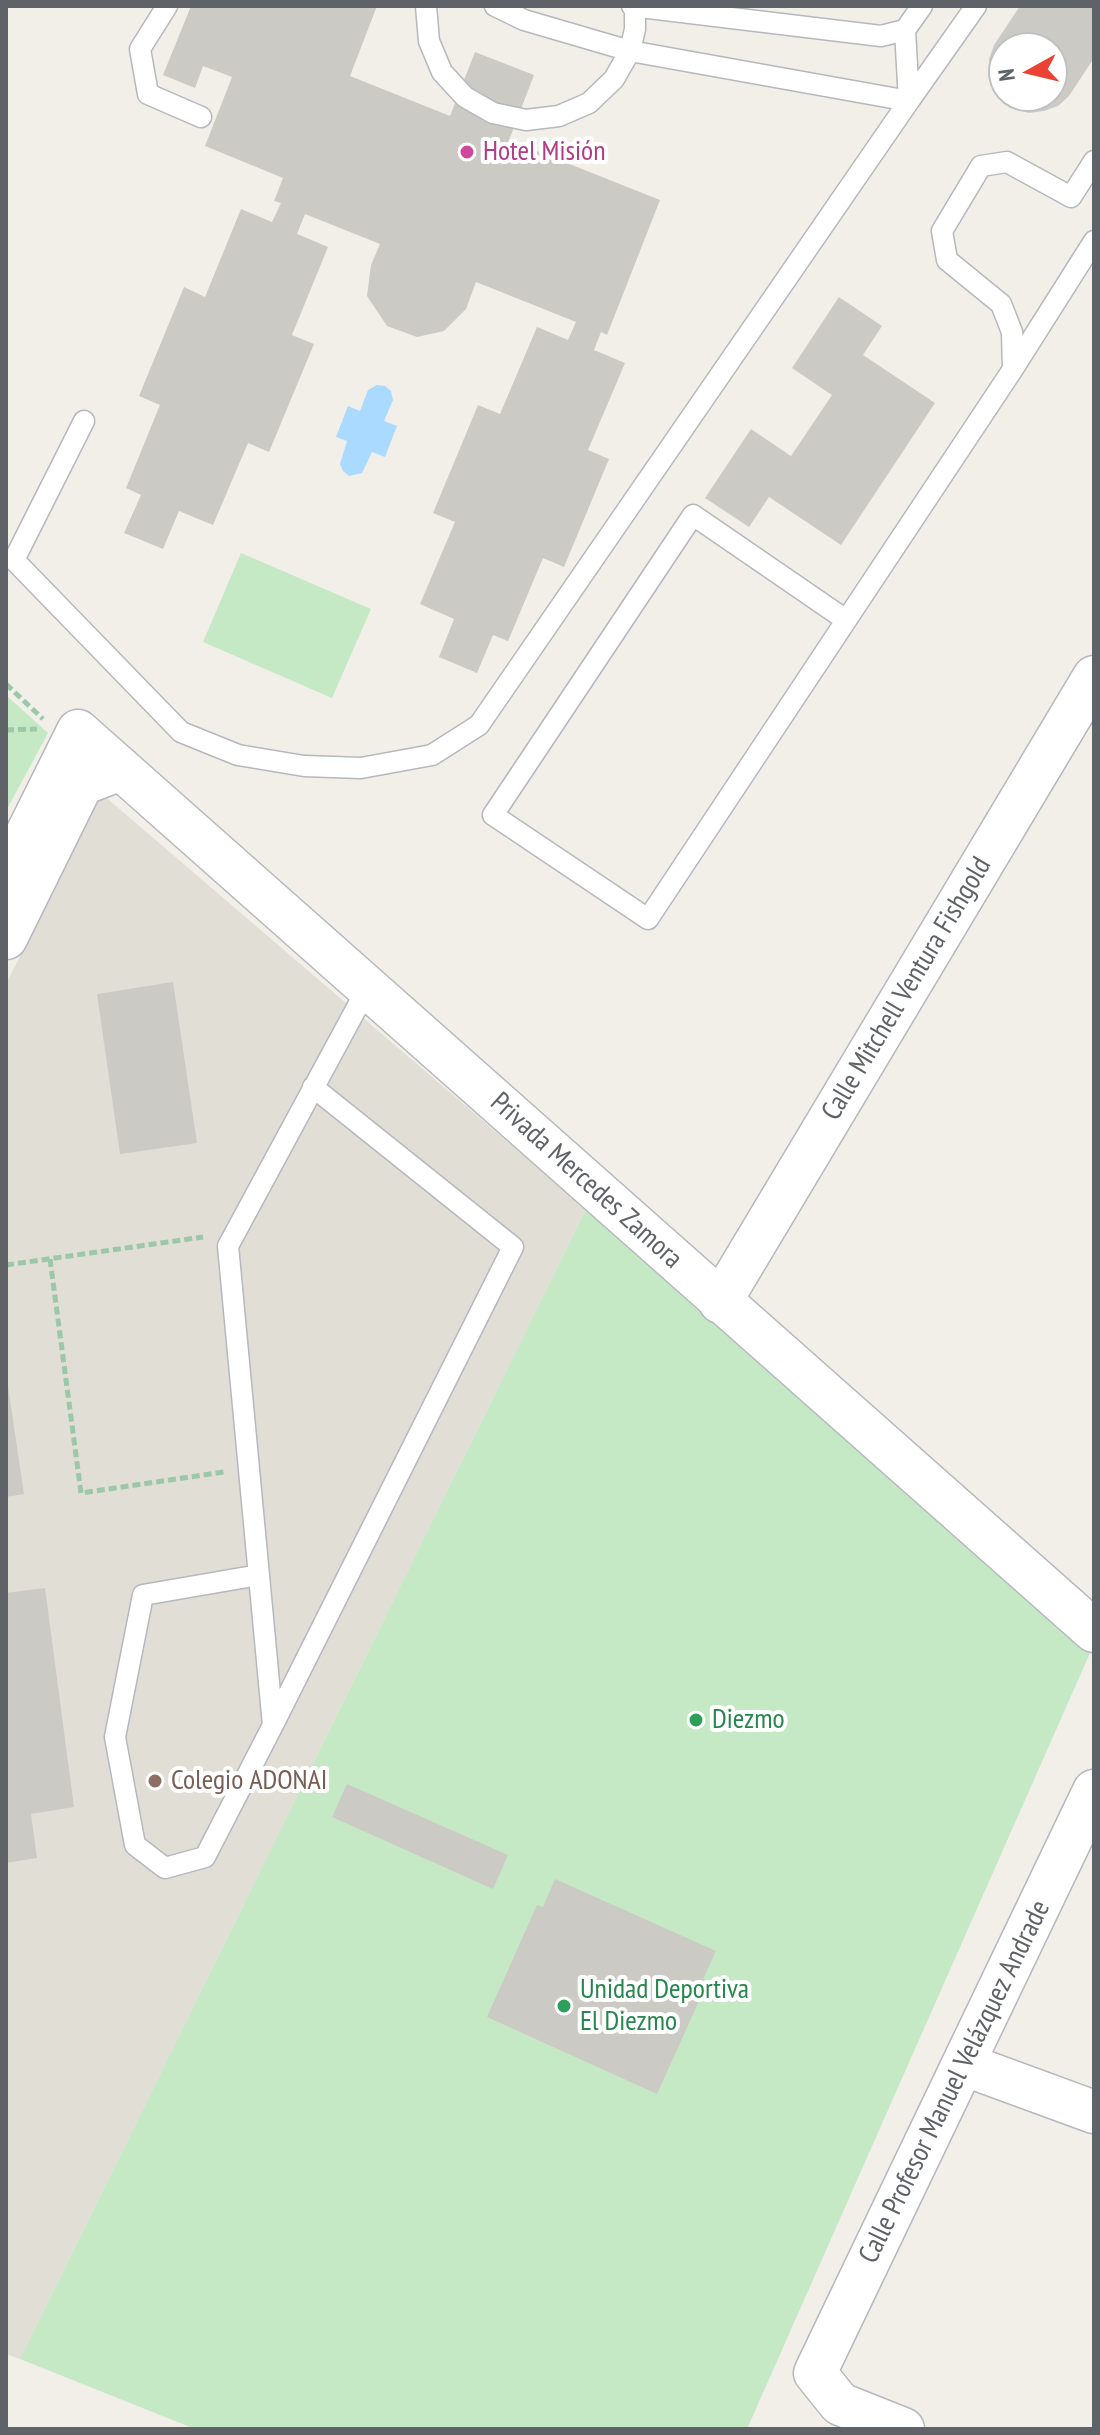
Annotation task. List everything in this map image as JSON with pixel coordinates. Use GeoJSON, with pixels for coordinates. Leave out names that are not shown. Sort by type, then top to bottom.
{"type":"FeatureCollection","features":[{"type":"Feature","properties":{"kind":"street","name":"Calle Mitchell Ventura Fishgold"},"geometry":{"type":"LineString","coordinates":[[720,1302],[1094,677]]}},
{"type":"Feature","properties":{"kind":"street","name":"Privada Mercedes Zamora"},"geometry":{"type":"LineString","coordinates":[[58,730],[121,769],[1094,1631]]}},
{"type":"Feature","properties":{"kind":"street"},"geometry":{"type":"LineString","coordinates":[[6,876],[58,730]]}},
{"type":"Feature","properties":{"kind":"street"},"geometry":{"type":"LineString","coordinates":[[6,938],[82,784],[121,769]]}},
{"type":"Feature","properties":{"kind":"street","name":"Calle Profesor Manuel Velázquez Andrade"},"geometry":{"type":"LineString","coordinates":[[903,2429],[840,2404],[815,2373],[1094,1791]]}},
{"type":"Feature","properties":{"kind":"street"},"geometry":{"type":"LineString","coordinates":[[963,2064],[1094,2112]]}},
{"type":"Feature","properties":{"kind":"lane"},"geometry":{"type":"LineString","coordinates":[[167,6],[140,49],[148,94],[201,117]]}},
{"type":"Feature","properties":{"kind":"lane"},"geometry":{"type":"LineString","coordinates":[[426,6],[429,41],[442,72],[465,97],[493,113],[526,120],[559,116],[589,103],[614,79],[630,51],[635,29],[634,6],[881,36],[905,30]]}},
{"type":"Feature","properties":{"kind":"lane"},"geometry":{"type":"LineString","coordinates":[[495,6],[524,20],[630,51],[909,101]]}},
{"type":"Feature","properties":{"kind":"lane"},"geometry":{"type":"LineString","coordinates":[[909,101],[905,30],[922,6]]}},
{"type":"Feature","properties":{"kind":"lane"},"geometry":{"type":"LineString","coordinates":[[84,421],[14,560],[181,732],[238,755],[304,766],[361,768],[432,755],[479,725],[976,6]]}},
{"type":"Feature","properties":{"kind":"lane"},"geometry":{"type":"LineString","coordinates":[[1013,369],[1012,332],[1001,304],[947,260],[942,231],[981,166],[1007,162],[1071,197],[1094,161]]}},
{"type":"Feature","properties":{"kind":"lane"},"geometry":{"type":"LineString","coordinates":[[846,620],[693,515],[493,815],[648,919],[1013,369],[1094,241]]}},
{"type":"Feature","properties":{"kind":"lane"},"geometry":{"type":"LineString","coordinates":[[273,1725],[228,1246],[368,987]]}},
{"type":"Feature","properties":{"kind":"lane"},"geometry":{"type":"LineString","coordinates":[[259,1575],[143,1595],[115,1737],[135,1845],[165,1868],[205,1857],[513,1247],[313,1087]]}},
{"type":"Feature","properties":{"kind":"path"},"geometry":{"type":"LineString","coordinates":[[6,730],[58,730]]}},
{"type":"Feature","properties":{"kind":"path"},"geometry":{"type":"LineString","coordinates":[[6,1265],[236,1232]]}},
{"type":"Feature","properties":{"kind":"path"},"geometry":{"type":"LineString","coordinates":[[50,1259],[81,1493],[249,1469]]}},
{"type":"Feature","properties":{"kind":"shaded area","name":"Colegio ADONAI"},"geometry":{"type":"Polygon","coordinates":[[[102,794],[586,1209],[20,2359],[6,2354],[6,984],[102,794]]]}},
{"type":"Feature","properties":{"kind":"green space"},"geometry":{"type":"Polygon","coordinates":[[[241,553],[371,609],[332,698],[203,642],[241,553]]]}},
{"type":"Feature","properties":{"kind":"green space"},"geometry":{"type":"Polygon","coordinates":[[[6,695],[48,733],[6,811],[6,695]]]}},
{"type":"Feature","properties":{"kind":"green space","name":"Unidad Deportiva El Diezmo"},"geometry":{"type":"Polygon","coordinates":[[[586,1209],[1081,1637],[1090,1653],[747,2429],[195,2429],[20,2359],[586,1209]]]}},
{"type":"Feature","properties":{"kind":"water"},"geometry":{"type":"Polygon","coordinates":[[[377,385],[391,391],[393,400],[384,421],[397,426],[385,457],[372,452],[362,473],[349,476],[340,464],[347,441],[336,437],[348,406],[360,411],[368,390],[377,385]]]}},
{"type":"Feature","properties":{"kind":"building"},"geometry":{"type":"Polygon","coordinates":[[[191,6],[377,6],[350,76],[450,116],[475,52],[534,75],[509,140],[660,200],[607,335],[601,332],[594,350],[625,363],[588,450],[609,459],[564,567],[543,558],[508,641],[493,635],[477,673],[439,657],[454,619],[420,604],[455,522],[433,513],[478,405],[500,414],[537,327],[568,340],[576,322],[476,282],[466,309],[444,331],[417,337],[387,326],[367,296],[371,265],[380,244],[305,214],[297,234],[328,247],[292,335],[314,344],[269,452],[248,443],[213,525],[179,511],[163,549],[124,533],[141,495],[126,488],[160,405],[139,396],[184,287],[205,297],[241,209],[272,222],[281,203],[274,201],[283,178],[205,146],[232,77],[203,66],[195,88],[163,75],[191,6]]]}},
{"type":"Feature","properties":{"kind":"building"},"geometry":{"type":"Polygon","coordinates":[[[1020,6],[1094,6],[1094,58],[1069,96],[1068,32],[1003,32],[1020,6]]]}},
{"type":"Feature","properties":{"kind":"building"},"geometry":{"type":"Polygon","coordinates":[[[839,297],[882,326],[863,355],[935,403],[841,545],[769,497],[749,527],[705,498],[751,429],[791,456],[832,395],[792,368],[839,297]]]}},
{"type":"Feature","properties":{"kind":"building"},"geometry":{"type":"Polygon","coordinates":[[[173,982],[197,1143],[120,1154],[97,994],[173,982]]]}},
{"type":"Feature","properties":{"kind":"building"},"geometry":{"type":"Polygon","coordinates":[[[6,1373],[24,1494],[6,1497],[6,1373]]]}},
{"type":"Feature","properties":{"kind":"building"},"geometry":{"type":"Polygon","coordinates":[[[45,1588],[74,1807],[31,1814],[37,1858],[6,1863],[6,1593],[45,1588]]]}},
{"type":"Feature","properties":{"kind":"building"},"geometry":{"type":"Polygon","coordinates":[[[347,1784],[508,1855],[493,1889],[332,1817],[347,1784]]]}},
{"type":"Feature","properties":{"kind":"building"},"geometry":{"type":"Polygon","coordinates":[[[555,1879],[716,1951],[703,1979],[708,1981],[657,2094],[487,2017],[537,1905],[543,1907],[555,1879]]]}},
{"type":"Feature","properties":{"kind":"place","name":"Hotel Misión"},"geometry":{"type":"Point","coordinates":[467,152]}},
{"type":"Feature","properties":{"kind":"place","name":"Diezmo"},"geometry":{"type":"Point","coordinates":[696,1720]}},
{"type":"Feature","properties":{"kind":"place","name":"Colegio ADONAI"},"geometry":{"type":"Point","coordinates":[155,1781]}},
{"type":"Feature","properties":{"kind":"place","name":"Unidad Deportiva El Diezmo"},"geometry":{"type":"Point","coordinates":[564,2006]}}]}
